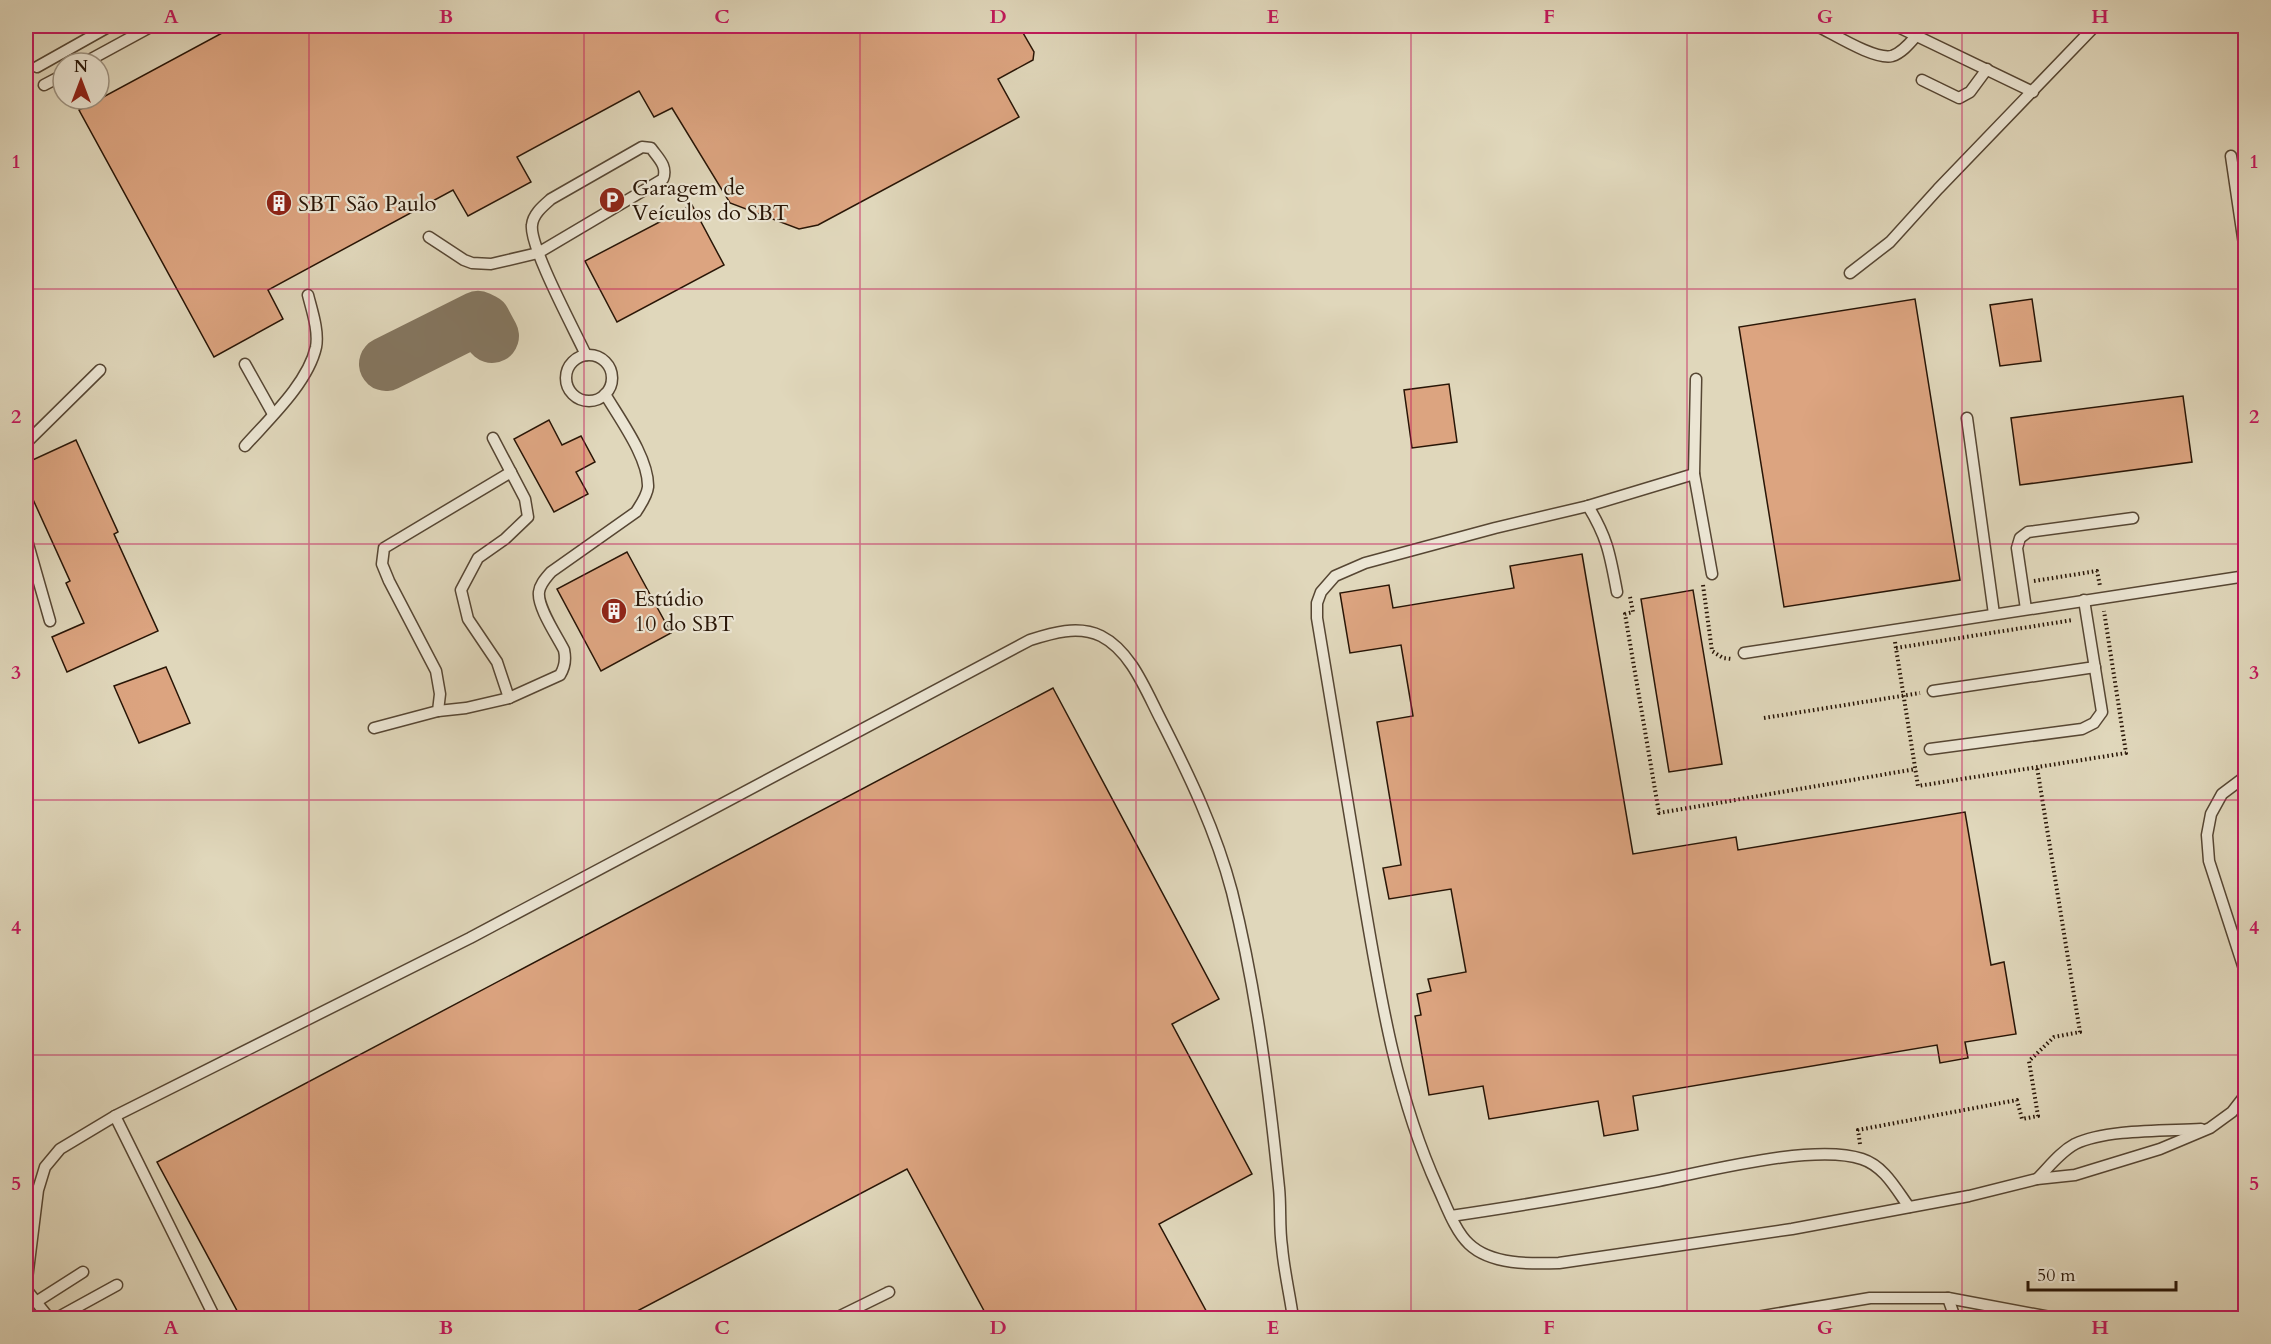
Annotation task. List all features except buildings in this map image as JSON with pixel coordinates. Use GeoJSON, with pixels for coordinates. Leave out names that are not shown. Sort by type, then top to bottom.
{"type":"FeatureCollection","features":[{"type":"Feature","properties":{"kind":"lane"},"geometry":{"type":"LineString","coordinates":[[37,67],[110,26]]}},
{"type":"Feature","properties":{"kind":"lane"},"geometry":{"type":"LineString","coordinates":[[106,51],[152,26]]}},
{"type":"Feature","properties":{"kind":"lane"},"geometry":{"type":"LineString","coordinates":[[1817,26],[1884,56],[1893,56],[1900,52],[1917,35]]}},
{"type":"Feature","properties":{"kind":"lane"},"geometry":{"type":"LineString","coordinates":[[1896,26],[2033,92]]}},
{"type":"Feature","properties":{"kind":"lane"},"geometry":{"type":"LineString","coordinates":[[1850,273],[1890,242],[2095,26]]}},
{"type":"Feature","properties":{"kind":"lane"},"geometry":{"type":"LineString","coordinates":[[1922,80],[1959,98],[1970,92],[1987,69]]}},
{"type":"Feature","properties":{"kind":"lane"},"geometry":{"type":"LineString","coordinates":[[44,85],[51,81]]}},
{"type":"Feature","properties":{"kind":"lane"},"geometry":{"type":"LineString","coordinates":[[429,237],[472,263],[491,264],[538,252],[663,180],[664,166],[651,148],[642,147],[551,199],[533,218],[531,227],[538,252],[586,355]]}},
{"type":"Feature","properties":{"kind":"lane"},"geometry":{"type":"LineString","coordinates":[[2231,156],[2246,258]]}},
{"type":"Feature","properties":{"kind":"lane"},"geometry":{"type":"LineString","coordinates":[[245,446],[308,368],[316,345],[314,318],[308,296]]}},
{"type":"Feature","properties":{"kind":"lane"},"geometry":{"type":"LineString","coordinates":[[586,355],[599,358],[609,367],[613,378],[605,394],[596,400],[577,398],[568,387],[570,365],[579,356],[586,355]]}},
{"type":"Feature","properties":{"kind":"lane"},"geometry":{"type":"LineString","coordinates":[[245,364],[273,414]]}},
{"type":"Feature","properties":{"kind":"lane"},"geometry":{"type":"LineString","coordinates":[[26,443],[78,389],[100,370]]}},
{"type":"Feature","properties":{"kind":"lane"},"geometry":{"type":"LineString","coordinates":[[1696,379],[1694,474],[1712,574]]}},
{"type":"Feature","properties":{"kind":"lane"},"geometry":{"type":"LineString","coordinates":[[374,728],[438,711],[485,705],[509,698],[560,675],[564,670],[566,657],[564,650],[539,602],[539,592],[543,582],[551,572],[636,512],[645,498],[648,487],[641,457],[605,394]]}},
{"type":"Feature","properties":{"kind":"lane"},"geometry":{"type":"LineString","coordinates":[[1967,418],[1994,614]]}},
{"type":"Feature","properties":{"kind":"lane"},"geometry":{"type":"LineString","coordinates":[[493,438],[525,499],[528,517],[505,539],[478,558],[461,590],[468,619],[497,662],[509,698]]}},
{"type":"Feature","properties":{"kind":"lane"},"geometry":{"type":"LineString","coordinates":[[438,711],[440,694],[436,672],[388,581],[382,564],[384,548],[511,472]]}},
{"type":"Feature","properties":{"kind":"lane"},"geometry":{"type":"LineString","coordinates":[[1694,474],[1588,506],[1365,563],[1335,576],[1321,591],[1317,603],[1317,618],[1373,954],[1397,1072],[1420,1150],[1451,1216],[1469,1244],[1496,1259],[1531,1264],[1559,1263],[1792,1229],[1970,1196],[2037,1179],[2075,1175],[2160,1149],[2210,1128],[2232,1112],[2246,1094]]}},
{"type":"Feature","properties":{"kind":"lane"},"geometry":{"type":"LineString","coordinates":[[1588,506],[1603,530],[1609,547],[1617,592]]}},
{"type":"Feature","properties":{"kind":"lane"},"geometry":{"type":"LineString","coordinates":[[2026,609],[2017,548],[2020,538],[2028,532],[2133,518]]}},
{"type":"Feature","properties":{"kind":"lane"},"geometry":{"type":"LineString","coordinates":[[26,537],[50,621]]}},
{"type":"Feature","properties":{"kind":"lane"},"geometry":{"type":"LineString","coordinates":[[1744,653],[2246,576]]}},
{"type":"Feature","properties":{"kind":"lane"},"geometry":{"type":"LineString","coordinates":[[1930,749],[2082,729],[2094,723],[2102,712],[2084,600]]}},
{"type":"Feature","properties":{"kind":"lane"},"geometry":{"type":"LineString","coordinates":[[49,1318],[26,1288],[38,1190],[45,1167],[60,1149],[115,1116],[470,938],[1030,640],[1054,632],[1079,630],[1100,636],[1117,648],[1137,674],[1187,772],[1213,832],[1232,891],[1256,1007],[1279,1190],[1282,1246],[1293,1318]]}},
{"type":"Feature","properties":{"kind":"lane"},"geometry":{"type":"LineString","coordinates":[[1933,691],[2095,667]]}},
{"type":"Feature","properties":{"kind":"lane"},"geometry":{"type":"LineString","coordinates":[[2246,776],[2222,794],[2211,814],[2207,835],[2209,861],[2246,975]]}},
{"type":"Feature","properties":{"kind":"lane"},"geometry":{"type":"LineString","coordinates":[[115,1116],[215,1318]]}},
{"type":"Feature","properties":{"kind":"lane"},"geometry":{"type":"LineString","coordinates":[[2037,1179],[2061,1154],[2075,1144],[2095,1137],[2210,1128]]}},
{"type":"Feature","properties":{"kind":"lane"},"geometry":{"type":"LineString","coordinates":[[1451,1216],[1533,1204],[1784,1157],[1833,1154],[1862,1159],[1879,1169],[1890,1180],[1909,1207]]}},
{"type":"Feature","properties":{"kind":"lane"},"geometry":{"type":"LineString","coordinates":[[36,1302],[83,1272]]}},
{"type":"Feature","properties":{"kind":"lane"},"geometry":{"type":"LineString","coordinates":[[57,1318],[117,1285]]}},
{"type":"Feature","properties":{"kind":"lane"},"geometry":{"type":"LineString","coordinates":[[836,1318],[889,1292]]}},
{"type":"Feature","properties":{"kind":"lane"},"geometry":{"type":"LineString","coordinates":[[1757,1318],[1870,1298],[1948,1298],[2055,1318]]}},
{"type":"Feature","properties":{"kind":"lane"},"geometry":{"type":"LineString","coordinates":[[1948,1298],[1955,1318]]}},
{"type":"Feature","properties":{"kind":"path"},"geometry":{"type":"LineString","coordinates":[[1893,630],[1918,786],[2126,753],[2097,571],[2022,582]]}},
{"type":"Feature","properties":{"kind":"path"},"geometry":{"type":"LineString","coordinates":[[1629,589],[1633,612],[1625,614],[1659,813],[1916,769]]}},
{"type":"Feature","properties":{"kind":"path"},"geometry":{"type":"LineString","coordinates":[[1764,718],[1933,691]]}},
{"type":"Feature","properties":{"kind":"path"},"geometry":{"type":"LineString","coordinates":[[1862,1159],[1858,1130],[2017,1100],[2022,1119],[2038,1116],[2029,1061],[2055,1037],[2080,1032],[2037,767]]}},
{"type":"Feature","properties":{"kind":"taxiway"},"geometry":{"type":"LineString","coordinates":[[386,364],[478,318],[484,321],[492,336]]}},
{"type":"Feature","properties":{"kind":"place","name":"Garagem de Veículos do SBT"},"geometry":{"type":"Point","coordinates":[612,200]}},
{"type":"Feature","properties":{"kind":"place","name":"SBT São Paulo"},"geometry":{"type":"Point","coordinates":[279,203]}},
{"type":"Feature","properties":{"kind":"place","name":"Estúdio 10 do SBT"},"geometry":{"type":"Point","coordinates":[614,611]}}]}
